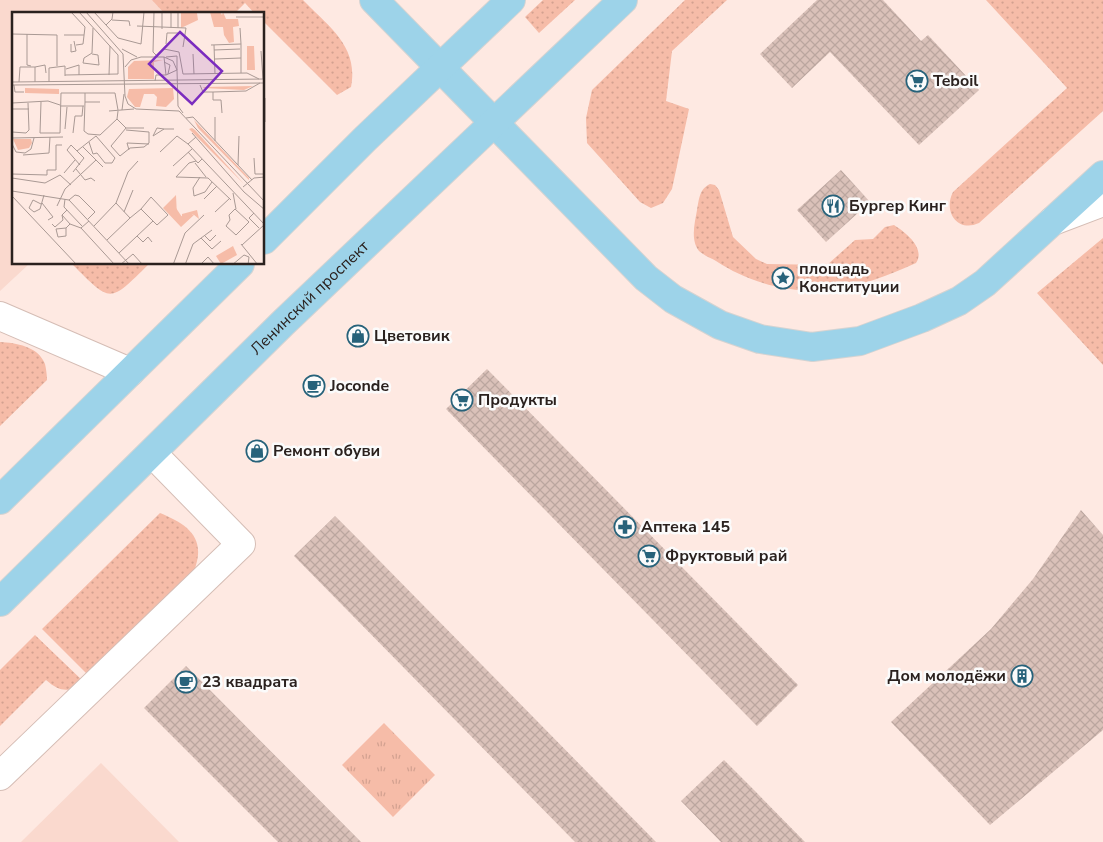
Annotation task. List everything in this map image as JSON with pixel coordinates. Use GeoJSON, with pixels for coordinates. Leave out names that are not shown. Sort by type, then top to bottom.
{"type":"FeatureCollection","features":[{"type":"Feature","properties":{"kind":"main road"},"geometry":{"type":"LineString","coordinates":[[374,0],[646,278],[673,299],[720,325],[760,339],[812,347],[860,341],[922,318],[959,301],[985,283],[1103,175]]}},
{"type":"Feature","properties":{"kind":"main road"},"geometry":{"type":"LineString","coordinates":[[265,239],[511,0]]}},
{"type":"Feature","properties":{"kind":"main road","name":"Ленинский проспект"},"geometry":{"type":"LineString","coordinates":[[0,602],[283,323],[623,0]]}},
{"type":"Feature","properties":{"kind":"main road"},"geometry":{"type":"LineString","coordinates":[[0,500],[239,265]]}},
{"type":"Feature","properties":{"kind":"street"},"geometry":{"type":"LineString","coordinates":[[1052,221],[1103,202]]}},
{"type":"Feature","properties":{"kind":"street"},"geometry":{"type":"LineString","coordinates":[[0,316],[130,372]]}},
{"type":"Feature","properties":{"kind":"street"},"geometry":{"type":"LineString","coordinates":[[0,776],[241,544],[152,453]]}},
{"type":"Feature","properties":{"kind":"shaded area"},"geometry":{"type":"Polygon","coordinates":[[[0,0],[161,0],[171,12],[12,12],[12,265],[28,265],[0,291],[0,0]]]}},
{"type":"Feature","properties":{"kind":"shaded area"},"geometry":{"type":"Polygon","coordinates":[[[101,763],[179,842],[21,842],[101,763]]]}},
{"type":"Feature","properties":{"kind":"green space"},"geometry":{"type":"Polygon","coordinates":[[[152,0],[303,0],[331,28],[346,48],[352,73],[351,87],[337,95],[265,23],[265,12],[253,12],[245,3],[236,12],[163,12],[152,0]]]}},
{"type":"Feature","properties":{"kind":"green space"},"geometry":{"type":"Polygon","coordinates":[[[543,0],[575,0],[539,33],[525,17],[543,0]]]}},
{"type":"Feature","properties":{"kind":"green space"},"geometry":{"type":"Polygon","coordinates":[[[685,0],[727,0],[672,51],[666,101],[689,109],[672,189],[663,203],[651,208],[640,202],[587,143],[586,118],[592,90],[685,0]]]}},
{"type":"Feature","properties":{"kind":"green space"},"geometry":{"type":"Polygon","coordinates":[[[986,0],[1103,0],[1103,111],[979,223],[964,225],[958,223],[951,213],[950,199],[953,192],[1067,88],[986,0]]]}},
{"type":"Feature","properties":{"kind":"green space"},"geometry":{"type":"Polygon","coordinates":[[[710,184],[715,185],[719,190],[733,237],[756,259],[767,264],[827,265],[855,240],[873,239],[885,227],[894,225],[913,241],[916,246],[918,257],[916,263],[865,283],[832,290],[802,290],[757,281],[729,269],[699,251],[696,247],[694,231],[699,199],[706,186],[710,184]]]}},
{"type":"Feature","properties":{"kind":"green space"},"geometry":{"type":"Polygon","coordinates":[[[1103,238],[1103,365],[1037,293],[1103,238]]]}},
{"type":"Feature","properties":{"kind":"green space"},"geometry":{"type":"Polygon","coordinates":[[[73,265],[148,265],[118,292],[110,294],[103,292],[73,265]]]}},
{"type":"Feature","properties":{"kind":"green space"},"geometry":{"type":"Polygon","coordinates":[[[0,342],[13,343],[32,349],[37,353],[45,364],[47,380],[0,426],[0,342]]]}},
{"type":"Feature","properties":{"kind":"green space"},"geometry":{"type":"Polygon","coordinates":[[[160,513],[184,526],[195,538],[198,546],[198,555],[193,572],[186,583],[91,678],[42,629],[160,513]]]}},
{"type":"Feature","properties":{"kind":"green space"},"geometry":{"type":"Polygon","coordinates":[[[35,635],[85,683],[65,690],[56,687],[46,680],[0,726],[0,670],[35,635]]]}},
{"type":"Feature","properties":{"kind":"green space"},"geometry":{"type":"Polygon","coordinates":[[[384,723],[435,775],[393,817],[342,765],[384,723]]]}},
{"type":"Feature","properties":{"kind":"building"},"geometry":{"type":"Polygon","coordinates":[[[817,0],[883,0],[921,41],[928,35],[979,90],[919,145],[830,52],[792,88],[760,54],[817,0]]]}},
{"type":"Feature","properties":{"kind":"building","name":"Бургер Кинг"},"geometry":{"type":"Polygon","coordinates":[[[841,170],[870,202],[826,242],[797,210],[841,170]]]}},
{"type":"Feature","properties":{"kind":"building"},"geometry":{"type":"Polygon","coordinates":[[[487,369],[798,685],[757,726],[446,409],[487,369]]]}},
{"type":"Feature","properties":{"kind":"building","name":"Дом молодёжи"},"geometry":{"type":"Polygon","coordinates":[[[1081,510],[1103,535],[1103,730],[990,825],[891,722],[991,629],[1033,579],[1081,510]]]}},
{"type":"Feature","properties":{"kind":"building"},"geometry":{"type":"Polygon","coordinates":[[[335,516],[656,842],[575,842],[294,556],[335,516]]]}},
{"type":"Feature","properties":{"kind":"building"},"geometry":{"type":"Polygon","coordinates":[[[186,666],[361,842],[278,842],[144,708],[186,666]]]}},
{"type":"Feature","properties":{"kind":"building"},"geometry":{"type":"Polygon","coordinates":[[[724,760],[805,842],[721,842],[681,801],[724,760]]]}},
{"type":"Feature","properties":{"kind":"place","name":"Teboil"},"geometry":{"type":"Point","coordinates":[917,81]}},
{"type":"Feature","properties":{"kind":"place","name":"Бургер Кинг"},"geometry":{"type":"Point","coordinates":[833,206]}},
{"type":"Feature","properties":{"kind":"place","name":"площадь Конституции"},"geometry":{"type":"Point","coordinates":[783,278]}},
{"type":"Feature","properties":{"kind":"place","name":"Цветовик"},"geometry":{"type":"Point","coordinates":[358,336]}},
{"type":"Feature","properties":{"kind":"place","name":"Joconde"},"geometry":{"type":"Point","coordinates":[314,386]}},
{"type":"Feature","properties":{"kind":"place","name":"Продукты"},"geometry":{"type":"Point","coordinates":[462,400]}},
{"type":"Feature","properties":{"kind":"place","name":"Ремонт обуви"},"geometry":{"type":"Point","coordinates":[257,451]}},
{"type":"Feature","properties":{"kind":"place","name":"Аптека 145"},"geometry":{"type":"Point","coordinates":[625,527]}},
{"type":"Feature","properties":{"kind":"place","name":"Фруктовый рай"},"geometry":{"type":"Point","coordinates":[649,556]}},
{"type":"Feature","properties":{"kind":"place","name":"Дом молодёжи"},"geometry":{"type":"Point","coordinates":[1022,676]}},
{"type":"Feature","properties":{"kind":"place","name":"23 квадрата"},"geometry":{"type":"Point","coordinates":[186,682]}}]}
